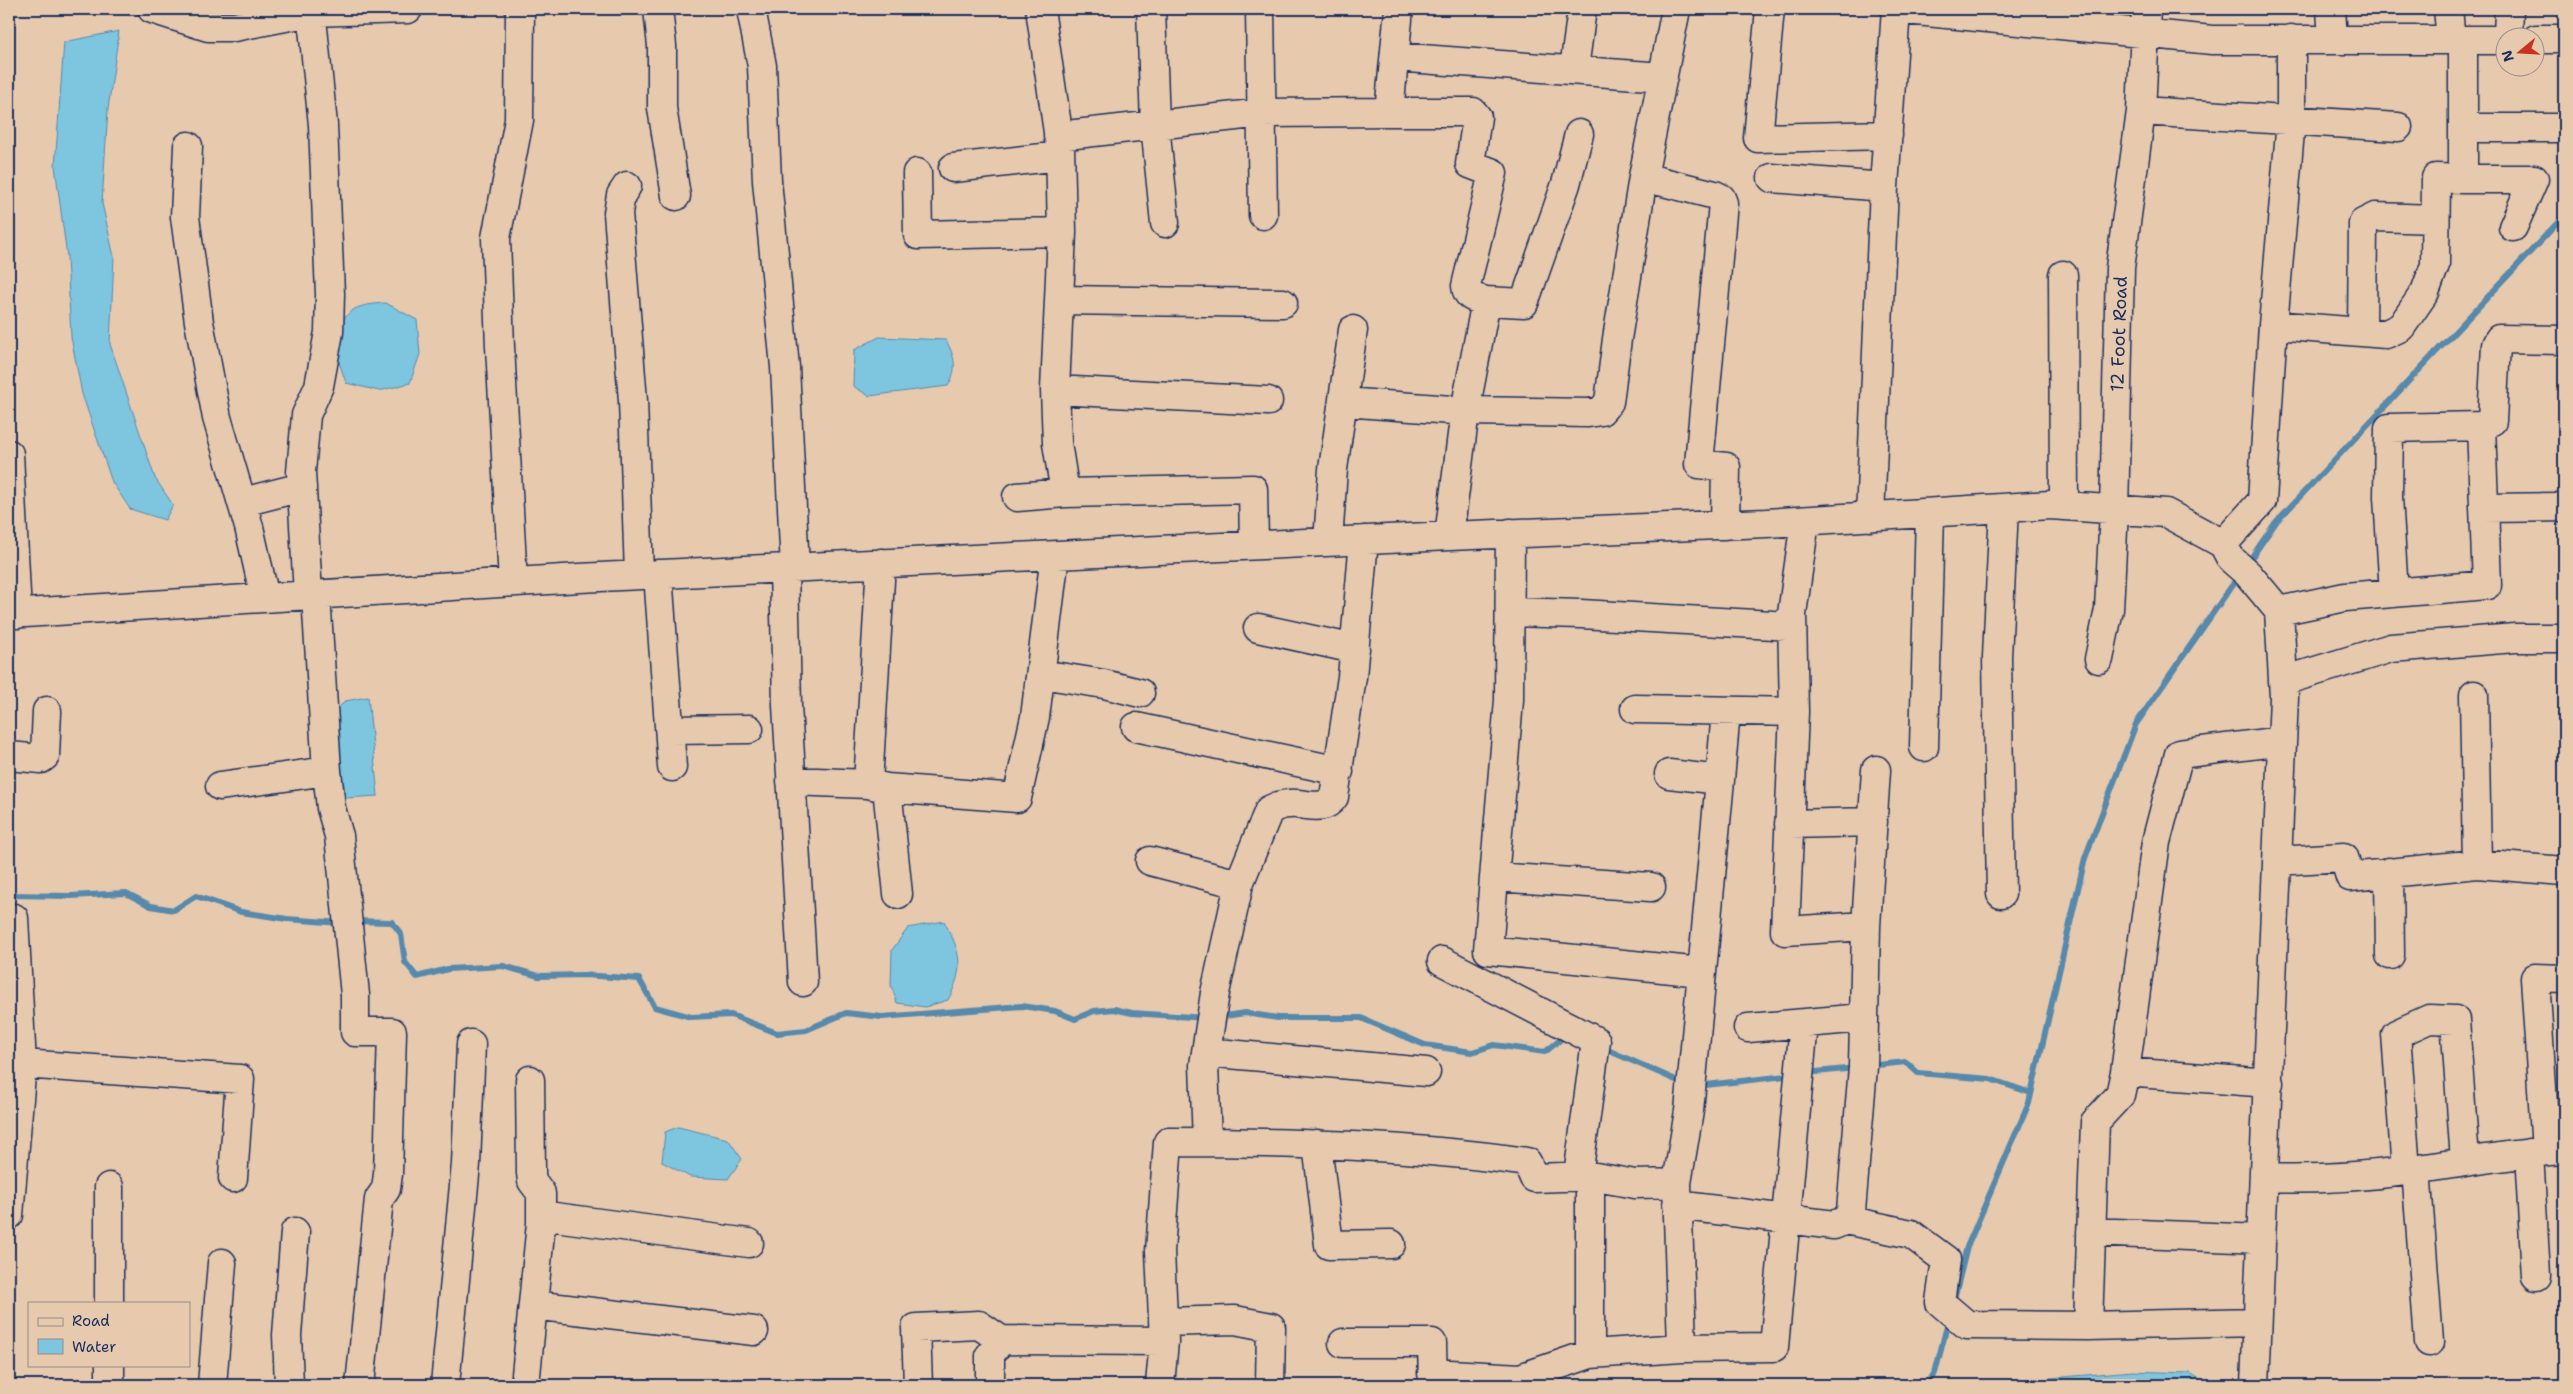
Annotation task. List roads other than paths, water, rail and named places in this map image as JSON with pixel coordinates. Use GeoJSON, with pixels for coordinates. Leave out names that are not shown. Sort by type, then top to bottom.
{"type":"FeatureCollection","features":[{"type":"Feature","properties":{"kind":"street"},"geometry":{"type":"LineString","coordinates":[[152,9],[208,27],[234,27],[311,10],[408,9]]}},
{"type":"Feature","properties":{"kind":"street"},"geometry":{"type":"LineString","coordinates":[[514,582],[500,347],[496,238],[519,120],[520,9]]}},
{"type":"Feature","properties":{"kind":"street"},"geometry":{"type":"LineString","coordinates":[[658,9],[662,46],[662,108],[676,196]]}},
{"type":"Feature","properties":{"kind":"street"},"geometry":{"type":"LineString","coordinates":[[751,9],[762,66],[767,181],[784,367],[789,568],[790,781],[803,982]]}},
{"type":"Feature","properties":{"kind":"street"},"geometry":{"type":"LineString","coordinates":[[1040,9],[1059,146],[1062,232],[1055,390],[1057,442],[1065,492]]}},
{"type":"Feature","properties":{"kind":"street"},"geometry":{"type":"LineString","coordinates":[[1151,9],[1155,125],[1165,224]]}},
{"type":"Feature","properties":{"kind":"street"},"geometry":{"type":"LineString","coordinates":[[1260,9],[1263,215]]}},
{"type":"Feature","properties":{"kind":"street"},"geometry":{"type":"LineString","coordinates":[[1389,112],[1400,9]]}},
{"type":"Feature","properties":{"kind":"street"},"geometry":{"type":"LineString","coordinates":[[1574,70],[1582,9]]}},
{"type":"Feature","properties":{"kind":"street"},"geometry":{"type":"LineString","coordinates":[[1344,402],[1465,411],[1588,413],[1601,411],[1609,402],[1617,339],[1643,177],[1676,9]]}},
{"type":"Feature","properties":{"kind":"street"},"geometry":{"type":"LineString","coordinates":[[1770,9],[1758,138],[1888,135]]}},
{"type":"Feature","properties":{"kind":"street"},"geometry":{"type":"LineString","coordinates":[[1870,517],[1884,187],[1896,9],[2145,22],[2212,40],[2496,39]]}},
{"type":"Feature","properties":{"kind":"street"},"geometry":{"type":"LineString","coordinates":[[2331,9],[2333,39]]}},
{"type":"Feature","properties":{"kind":"street"},"geometry":{"type":"LineString","coordinates":[[2448,9],[2457,40],[2463,128],[2463,179]]}},
{"type":"Feature","properties":{"kind":"street"},"geometry":{"type":"LineString","coordinates":[[2508,28],[2509,9]]}},
{"type":"Feature","properties":{"kind":"street"},"geometry":{"type":"LineString","coordinates":[[311,10],[323,125],[330,294],[329,332],[319,386],[306,415],[301,472],[302,487],[331,808],[340,836],[355,995],[355,1032],[392,1032],[387,1182],[386,1189],[379,1199],[360,1385]]}},
{"type":"Feature","properties":{"kind":"street","name":"12 Foot Road"},"geometry":{"type":"LineString","coordinates":[[2099,659],[2109,609],[2114,510],[2120,268],[2141,111],[2145,22]]}},
{"type":"Feature","properties":{"kind":"street"},"geometry":{"type":"LineString","coordinates":[[2234,559],[2262,500],[2273,325],[2291,120],[2291,39]]}},
{"type":"Feature","properties":{"kind":"street"},"geometry":{"type":"LineString","coordinates":[[2546,40],[2564,39]]}},
{"type":"Feature","properties":{"kind":"street"},"geometry":{"type":"LineString","coordinates":[[1395,58],[1663,77]]}},
{"type":"Feature","properties":{"kind":"street"},"geometry":{"type":"LineString","coordinates":[[2141,111],[2398,127]]}},
{"type":"Feature","properties":{"kind":"street"},"geometry":{"type":"LineString","coordinates":[[953,168],[1155,125],[1262,113],[1468,112],[1476,114],[1470,164],[1492,171],[1493,176],[1466,286],[1467,293],[1471,297],[1486,301],[1524,303],[1566,184],[1579,134]]}},
{"type":"Feature","properties":{"kind":"street"},"geometry":{"type":"LineString","coordinates":[[2463,128],[2564,128]]}},
{"type":"Feature","properties":{"kind":"street"},"geometry":{"type":"LineString","coordinates":[[188,146],[185,217],[199,322],[218,418],[243,502],[265,598]]}},
{"type":"Feature","properties":{"kind":"street"},"geometry":{"type":"LineString","coordinates":[[917,173],[918,235],[1062,232]]}},
{"type":"Feature","properties":{"kind":"street"},"geometry":{"type":"LineString","coordinates":[[1643,177],[1715,195],[1721,198],[1723,203],[1699,464],[1726,467],[1725,525]]}},
{"type":"Feature","properties":{"kind":"street"},"geometry":{"type":"LineString","coordinates":[[1772,178],[1884,187]]}},
{"type":"Feature","properties":{"kind":"street"},"geometry":{"type":"LineString","coordinates":[[2273,325],[2386,334],[2401,327],[2425,292],[2435,265],[2436,178],[2534,179],[2513,227]]}},
{"type":"Feature","properties":{"kind":"street"},"geometry":{"type":"LineString","coordinates":[[627,186],[621,195],[618,213],[649,575],[670,730],[672,767]]}},
{"type":"Feature","properties":{"kind":"street"},"geometry":{"type":"LineString","coordinates":[[2362,331],[2362,223],[2375,217],[2436,219]]}},
{"type":"Feature","properties":{"kind":"street"},"geometry":{"type":"LineString","coordinates":[[2063,275],[2064,506]]}},
{"type":"Feature","properties":{"kind":"street"},"geometry":{"type":"LineString","coordinates":[[1059,300],[1283,303]]}},
{"type":"Feature","properties":{"kind":"street"},"geometry":{"type":"LineString","coordinates":[[1449,536],[1465,411],[1486,301]]}},
{"type":"Feature","properties":{"kind":"street"},"geometry":{"type":"LineString","coordinates":[[1328,542],[1333,470],[1353,330]]}},
{"type":"Feature","properties":{"kind":"street"},"geometry":{"type":"LineString","coordinates":[[2394,593],[2388,497],[2390,428],[2482,426],[2492,421],[2496,345],[2499,339],[2564,340]]}},
{"type":"Feature","properties":{"kind":"street"},"geometry":{"type":"LineString","coordinates":[[1055,390],[1268,401]]}},
{"type":"Feature","properties":{"kind":"street"},"geometry":{"type":"LineString","coordinates":[[2279,611],[2345,597],[2487,585],[2482,426]]}},
{"type":"Feature","properties":{"kind":"street"},"geometry":{"type":"LineString","coordinates":[[9,454],[13,614],[514,582],[1254,545],[1725,525],[2004,508],[2064,506],[2166,513],[2234,559],[2279,611],[2283,681],[2282,741],[2255,1385]]}},
{"type":"Feature","properties":{"kind":"street"},"geometry":{"type":"LineString","coordinates":[[243,502],[302,487]]}},
{"type":"Feature","properties":{"kind":"street"},"geometry":{"type":"LineString","coordinates":[[1017,497],[1065,492],[1253,489],[1254,545]]}},
{"type":"Feature","properties":{"kind":"street"},"geometry":{"type":"LineString","coordinates":[[2484,508],[2564,507]]}},
{"type":"Feature","properties":{"kind":"street"},"geometry":{"type":"LineString","coordinates":[[2000,894],[1997,657],[2004,508]]}},
{"type":"Feature","properties":{"kind":"street"},"geometry":{"type":"LineString","coordinates":[[1924,747],[1930,513]]}},
{"type":"Feature","properties":{"kind":"street"},"geometry":{"type":"LineString","coordinates":[[1805,521],[1792,626],[1794,712],[1785,931],[1866,926]]}},
{"type":"Feature","properties":{"kind":"street"},"geometry":{"type":"LineString","coordinates":[[1510,533],[1509,700],[1488,950],[1701,972]]}},
{"type":"Feature","properties":{"kind":"street"},"geometry":{"type":"LineString","coordinates":[[1206,1142],[1204,1066],[1215,993],[1240,884],[1269,810],[1289,804],[1322,806],[1329,804],[1334,797],[1355,649],[1364,540]]}},
{"type":"Feature","properties":{"kind":"street"},"geometry":{"type":"LineString","coordinates":[[790,781],[878,786],[1017,798],[1035,717],[1056,555]]}},
{"type":"Feature","properties":{"kind":"street"},"geometry":{"type":"LineString","coordinates":[[882,563],[878,786],[898,894]]}},
{"type":"Feature","properties":{"kind":"street"},"geometry":{"type":"LineString","coordinates":[[1510,612],[1581,614],[1792,626]]}},
{"type":"Feature","properties":{"kind":"street"},"geometry":{"type":"LineString","coordinates":[[1258,628],[1355,649]]}},
{"type":"Feature","properties":{"kind":"street"},"geometry":{"type":"LineString","coordinates":[[2283,681],[2391,648],[2515,638],[2564,638]]}},
{"type":"Feature","properties":{"kind":"street"},"geometry":{"type":"LineString","coordinates":[[1041,674],[1104,684],[1140,693]]}},
{"type":"Feature","properties":{"kind":"street"},"geometry":{"type":"LineString","coordinates":[[2474,696],[2478,864]]}},
{"type":"Feature","properties":{"kind":"street"},"geometry":{"type":"LineString","coordinates":[[1635,709],[1794,712]]}},
{"type":"Feature","properties":{"kind":"street"},"geometry":{"type":"LineString","coordinates":[[9,756],[36,759],[45,756],[47,711]]}},
{"type":"Feature","properties":{"kind":"street"},"geometry":{"type":"LineString","coordinates":[[1682,1348],[1677,1194],[1689,1111],[1726,711]]}},
{"type":"Feature","properties":{"kind":"street"},"geometry":{"type":"LineString","coordinates":[[1136,727],[1339,771]]}},
{"type":"Feature","properties":{"kind":"street"},"geometry":{"type":"LineString","coordinates":[[670,730],[749,729]]}},
{"type":"Feature","properties":{"kind":"street"},"geometry":{"type":"LineString","coordinates":[[2088,1326],[2095,1122],[2120,1095],[2125,1072],[2156,842],[2179,754],[2282,741]]}},
{"type":"Feature","properties":{"kind":"street"},"geometry":{"type":"LineString","coordinates":[[1846,1220],[1851,1212],[1863,1067],[1866,926],[1876,770]]}},
{"type":"Feature","properties":{"kind":"street"},"geometry":{"type":"LineString","coordinates":[[220,786],[327,771]]}},
{"type":"Feature","properties":{"kind":"street"},"geometry":{"type":"LineString","coordinates":[[1669,774],[1720,780]]}},
{"type":"Feature","properties":{"kind":"street"},"geometry":{"type":"LineString","coordinates":[[1789,824],[1872,822]]}},
{"type":"Feature","properties":{"kind":"street"},"geometry":{"type":"LineString","coordinates":[[2278,861],[2344,856],[2350,877],[2478,864],[2564,871]]}},
{"type":"Feature","properties":{"kind":"street"},"geometry":{"type":"LineString","coordinates":[[1150,861],[1240,884]]}},
{"type":"Feature","properties":{"kind":"street"},"geometry":{"type":"LineString","coordinates":[[2389,872],[2390,955]]}},
{"type":"Feature","properties":{"kind":"street"},"geometry":{"type":"LineString","coordinates":[[1494,877],[1651,886]]}},
{"type":"Feature","properties":{"kind":"street"},"geometry":{"type":"LineString","coordinates":[[9,1214],[12,1139],[22,1064],[14,1004],[14,918]]}},
{"type":"Feature","properties":{"kind":"street"},"geometry":{"type":"LineString","coordinates":[[1442,960],[1596,1041],[1584,1176],[1590,1354]]}},
{"type":"Feature","properties":{"kind":"street"},"geometry":{"type":"LineString","coordinates":[[2536,1276],[2546,1152],[2535,978],[2564,979]]}},
{"type":"Feature","properties":{"kind":"street"},"geometry":{"type":"LineString","coordinates":[[1748,1028],[1863,1018]]}},
{"type":"Feature","properties":{"kind":"street"},"geometry":{"type":"LineString","coordinates":[[2429,1342],[2396,1034],[2430,1019],[2455,1020],[2465,1162]]}},
{"type":"Feature","properties":{"kind":"street"},"geometry":{"type":"LineString","coordinates":[[1343,1343],[1432,1343],[1433,1379],[1520,1378],[1590,1354],[1682,1348],[1774,1347],[1804,1023]]}},
{"type":"Feature","properties":{"kind":"street"},"geometry":{"type":"LineString","coordinates":[[445,1385],[466,1164],[471,1044]]}},
{"type":"Feature","properties":{"kind":"street"},"geometry":{"type":"LineString","coordinates":[[1206,1052],[1426,1072]]}},
{"type":"Feature","properties":{"kind":"street"},"geometry":{"type":"LineString","coordinates":[[22,1064],[240,1080],[234,1178]]}},
{"type":"Feature","properties":{"kind":"street"},"geometry":{"type":"LineString","coordinates":[[2125,1072],[2268,1083]]}},
{"type":"Feature","properties":{"kind":"street"},"geometry":{"type":"LineString","coordinates":[[524,1385],[541,1223],[541,1193],[532,1181],[530,1173],[530,1080]]}},
{"type":"Feature","properties":{"kind":"street"},"geometry":{"type":"LineString","coordinates":[[1160,1385],[1164,1332],[1160,1252],[1168,1142],[1317,1144],[1452,1151],[1527,1162],[1534,1178],[1584,1176],[1635,1184],[1786,1220],[1834,1224],[1846,1220],[1911,1234],[1946,1260],[1940,1302],[1967,1325],[2088,1326],[2257,1322]]}},
{"type":"Feature","properties":{"kind":"street"},"geometry":{"type":"LineString","coordinates":[[1317,1144],[1329,1244],[1391,1244]]}},
{"type":"Feature","properties":{"kind":"street"},"geometry":{"type":"LineString","coordinates":[[2264,1178],[2312,1180],[2411,1170],[2546,1152]]}},
{"type":"Feature","properties":{"kind":"street"},"geometry":{"type":"LineString","coordinates":[[109,1187],[109,1302]]}},
{"type":"Feature","properties":{"kind":"street"},"geometry":{"type":"LineString","coordinates":[[541,1223],[555,1218],[750,1243]]}},
{"type":"Feature","properties":{"kind":"street"},"geometry":{"type":"LineString","coordinates":[[289,1385],[287,1335],[295,1232]]}},
{"type":"Feature","properties":{"kind":"street"},"geometry":{"type":"LineString","coordinates":[[2091,1232],[2260,1239]]}},
{"type":"Feature","properties":{"kind":"street"},"geometry":{"type":"LineString","coordinates":[[212,1385],[222,1263]]}},
{"type":"Feature","properties":{"kind":"street"},"geometry":{"type":"LineString","coordinates":[[533,1305],[754,1331]]}},
{"type":"Feature","properties":{"kind":"street"},"geometry":{"type":"LineString","coordinates":[[918,1385],[916,1328],[979,1325],[1001,1340],[1164,1332],[1235,1320],[1271,1327],[1270,1385]]}},
{"type":"Feature","properties":{"kind":"street"},"geometry":{"type":"LineString","coordinates":[[990,1380],[990,1355],[1001,1340]]}},
{"type":"Feature","properties":{"kind":"street"},"geometry":{"type":"LineString","coordinates":[[110,1366],[110,1385]]}},
{"type":"Feature","properties":{"kind":"water"},"geometry":{"type":"Polygon","coordinates":[[[119,31],[108,109],[102,203],[114,257],[110,344],[155,478],[173,505],[165,520],[130,509],[112,482],[82,394],[71,337],[67,257],[55,166],[64,42],[119,31]]]}},
{"type":"Feature","properties":{"kind":"water"},"geometry":{"type":"Polygon","coordinates":[[[386,303],[417,320],[420,354],[410,383],[379,391],[346,383],[332,341],[337,331],[346,316],[357,308],[365,305],[386,303]]]}},
{"type":"Feature","properties":{"kind":"water"},"geometry":{"type":"Polygon","coordinates":[[[879,337],[946,340],[952,352],[954,363],[953,374],[948,386],[869,396],[853,386],[854,350],[879,337]]]}},
{"type":"Feature","properties":{"kind":"water"},"geometry":{"type":"Polygon","coordinates":[[[368,697],[378,796],[346,798],[336,738],[335,712],[345,701],[368,697]]]}},
{"type":"Feature","properties":{"kind":"water"},"geometry":{"type":"Polygon","coordinates":[[[944,921],[954,942],[959,960],[957,979],[948,1000],[925,1007],[897,1003],[891,985],[892,950],[908,928],[944,921]]]}},
{"type":"Feature","properties":{"kind":"water"},"geometry":{"type":"Polygon","coordinates":[[[678,1127],[728,1139],[742,1159],[728,1179],[690,1177],[662,1162],[665,1132],[678,1127]]]}},
{"type":"Feature","properties":{"kind":"water"},"geometry":{"type":"Polygon","coordinates":[[[2133,1371],[2190,1373],[2210,1385],[1968,1385],[2133,1371]]]}},
{"type":"Feature","properties":{"kind":"waterway"},"geometry":{"type":"LineString","coordinates":[[2247,564],[2276,522],[2564,216]]}},
{"type":"Feature","properties":{"kind":"waterway"},"geometry":{"type":"LineString","coordinates":[[1954,1299],[1967,1247],[2029,1103],[2085,858],[2136,724],[2240,574]]}},
{"type":"Feature","properties":{"kind":"waterway"},"geometry":{"type":"LineString","coordinates":[[9,895],[71,896],[126,893],[151,906],[174,910],[196,896],[241,912],[287,919],[341,923]]}},
{"type":"Feature","properties":{"kind":"waterway"},"geometry":{"type":"LineString","coordinates":[[354,921],[392,922],[401,934],[405,962],[417,977],[448,969],[503,966],[539,976],[584,975],[639,979],[655,1007],[691,1017],[731,1015],[777,1033],[806,1030],[846,1013],[882,1017],[1022,1006],[1055,1011],[1075,1019],[1094,1011],[1114,1009],[1132,1013],[1206,1018]]}},
{"type":"Feature","properties":{"kind":"waterway"},"geometry":{"type":"LineString","coordinates":[[1218,1017],[1245,1013],[1278,1018],[1361,1018],[1425,1045],[1472,1052],[1494,1045],[1545,1052],[1569,1033]]}},
{"type":"Feature","properties":{"kind":"waterway"},"geometry":{"type":"LineString","coordinates":[[1603,1048],[1685,1084]]}},
{"type":"Feature","properties":{"kind":"waterway"},"geometry":{"type":"LineString","coordinates":[[1868,1066],[1906,1062],[1918,1073],[1990,1079],[2031,1093]]}},
{"type":"Feature","properties":{"kind":"waterway"},"geometry":{"type":"LineString","coordinates":[[1806,1073],[1856,1068]]}},
{"type":"Feature","properties":{"kind":"waterway"},"geometry":{"type":"LineString","coordinates":[[1697,1086],[1794,1075]]}},
{"type":"Feature","properties":{"kind":"waterway"},"geometry":{"type":"LineString","coordinates":[[1926,1385],[1935,1373],[1949,1318]]}}]}
